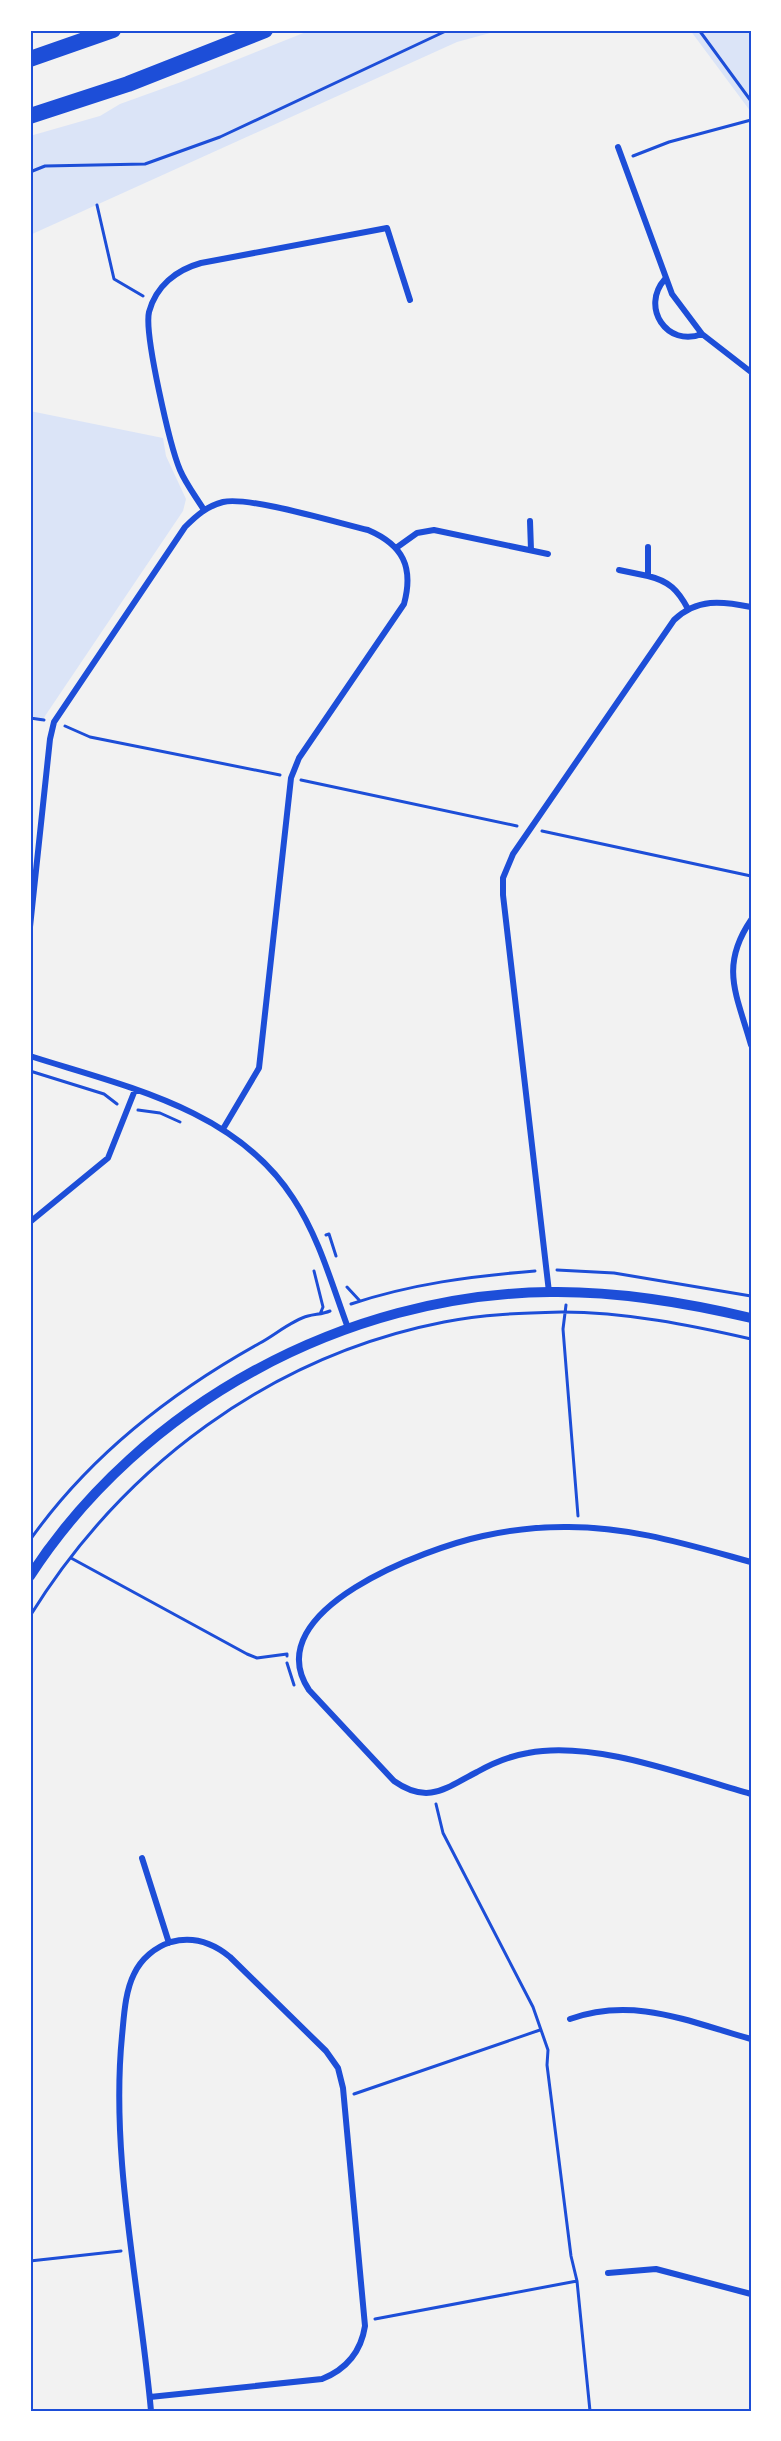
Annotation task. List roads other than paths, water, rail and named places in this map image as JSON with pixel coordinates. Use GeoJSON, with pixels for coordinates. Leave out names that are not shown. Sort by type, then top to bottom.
{"type":"FeatureCollection","features":[{"type":"Feature","properties":{"kind":"highway"},"geometry":{"type":"LineString","coordinates":[[30,59],[113,30]]}},
{"type":"Feature","properties":{"kind":"highway"},"geometry":{"type":"LineString","coordinates":[[30,116],[128,84],[265,30]]}},
{"type":"Feature","properties":{"kind":"street"},"geometry":{"type":"LineString","coordinates":[[618,147],[665,279],[681,308],[702,334],[751,372]]}},
{"type":"Feature","properties":{"kind":"street"},"geometry":{"type":"LineString","coordinates":[[204,510],[179,468],[147,332],[153,301],[172,276],[190,266],[387,228],[410,300]]}},
{"type":"Feature","properties":{"kind":"street"},"geometry":{"type":"LineString","coordinates":[[665,279],[655,298],[659,320],[670,332],[681,337],[702,334]]}},
{"type":"Feature","properties":{"kind":"street"},"geometry":{"type":"LineString","coordinates":[[30,927],[50,739],[54,722],[185,527],[204,510],[230,501],[248,502],[368,531],[384,537],[396,548],[405,562],[408,579],[404,603],[299,758],[291,777],[259,1068],[224,1129]]}},
{"type":"Feature","properties":{"kind":"street"},"geometry":{"type":"LineString","coordinates":[[530,521],[531,550]]}},
{"type":"Feature","properties":{"kind":"street"},"geometry":{"type":"LineString","coordinates":[[396,548],[417,533],[434,530],[548,554]]}},
{"type":"Feature","properties":{"kind":"street"},"geometry":{"type":"LineString","coordinates":[[648,547],[648,576]]}},
{"type":"Feature","properties":{"kind":"street"},"geometry":{"type":"LineString","coordinates":[[619,570],[648,576],[674,587],[688,609]]}},
{"type":"Feature","properties":{"kind":"street"},"geometry":{"type":"LineString","coordinates":[[549,1292],[502,886],[508,862],[668,627],[688,609],[713,601],[751,607]]}},
{"type":"Feature","properties":{"kind":"street"},"geometry":{"type":"LineString","coordinates":[[751,920],[737,942],[732,972],[751,1045]]}},
{"type":"Feature","properties":{"kind":"street"},"geometry":{"type":"LineString","coordinates":[[30,1056],[186,1109],[224,1129],[269,1166],[293,1197],[312,1231],[348,1328]]}},
{"type":"Feature","properties":{"kind":"street"},"geometry":{"type":"LineString","coordinates":[[30,1222],[108,1158],[135,1090]]}},
{"type":"Feature","properties":{"kind":"street"},"geometry":{"type":"LineString","coordinates":[[30,1576],[80,1510],[158,1435],[195,1407],[249,1373],[348,1328],[446,1302],[549,1292],[650,1298],[751,1318]]}},
{"type":"Feature","properties":{"kind":"street"},"geometry":{"type":"LineString","coordinates":[[751,1562],[645,1534],[579,1527],[538,1528],[484,1536],[432,1551],[383,1573],[337,1601],[310,1624],[301,1640],[297,1657],[303,1683],[394,1780],[417,1792],[444,1791],[506,1759],[557,1749],[609,1755],[751,1794]]}},
{"type":"Feature","properties":{"kind":"street"},"geometry":{"type":"LineString","coordinates":[[142,1858],[170,1943]]}},
{"type":"Feature","properties":{"kind":"street"},"geometry":{"type":"LineString","coordinates":[[150,2397],[322,2379],[340,2370],[355,2355],[363,2336],[365,2321],[341,2078],[332,2059],[230,1957],[206,1943],[188,1940],[170,1943],[146,1957],[135,1972],[124,2023],[119,2123],[151,2411]]}},
{"type":"Feature","properties":{"kind":"street"},"geometry":{"type":"LineString","coordinates":[[570,2019],[610,2008],[639,2009],[751,2039]]}},
{"type":"Feature","properties":{"kind":"street"},"geometry":{"type":"LineString","coordinates":[[608,2274],[656,2269],[751,2294]]}}]}
